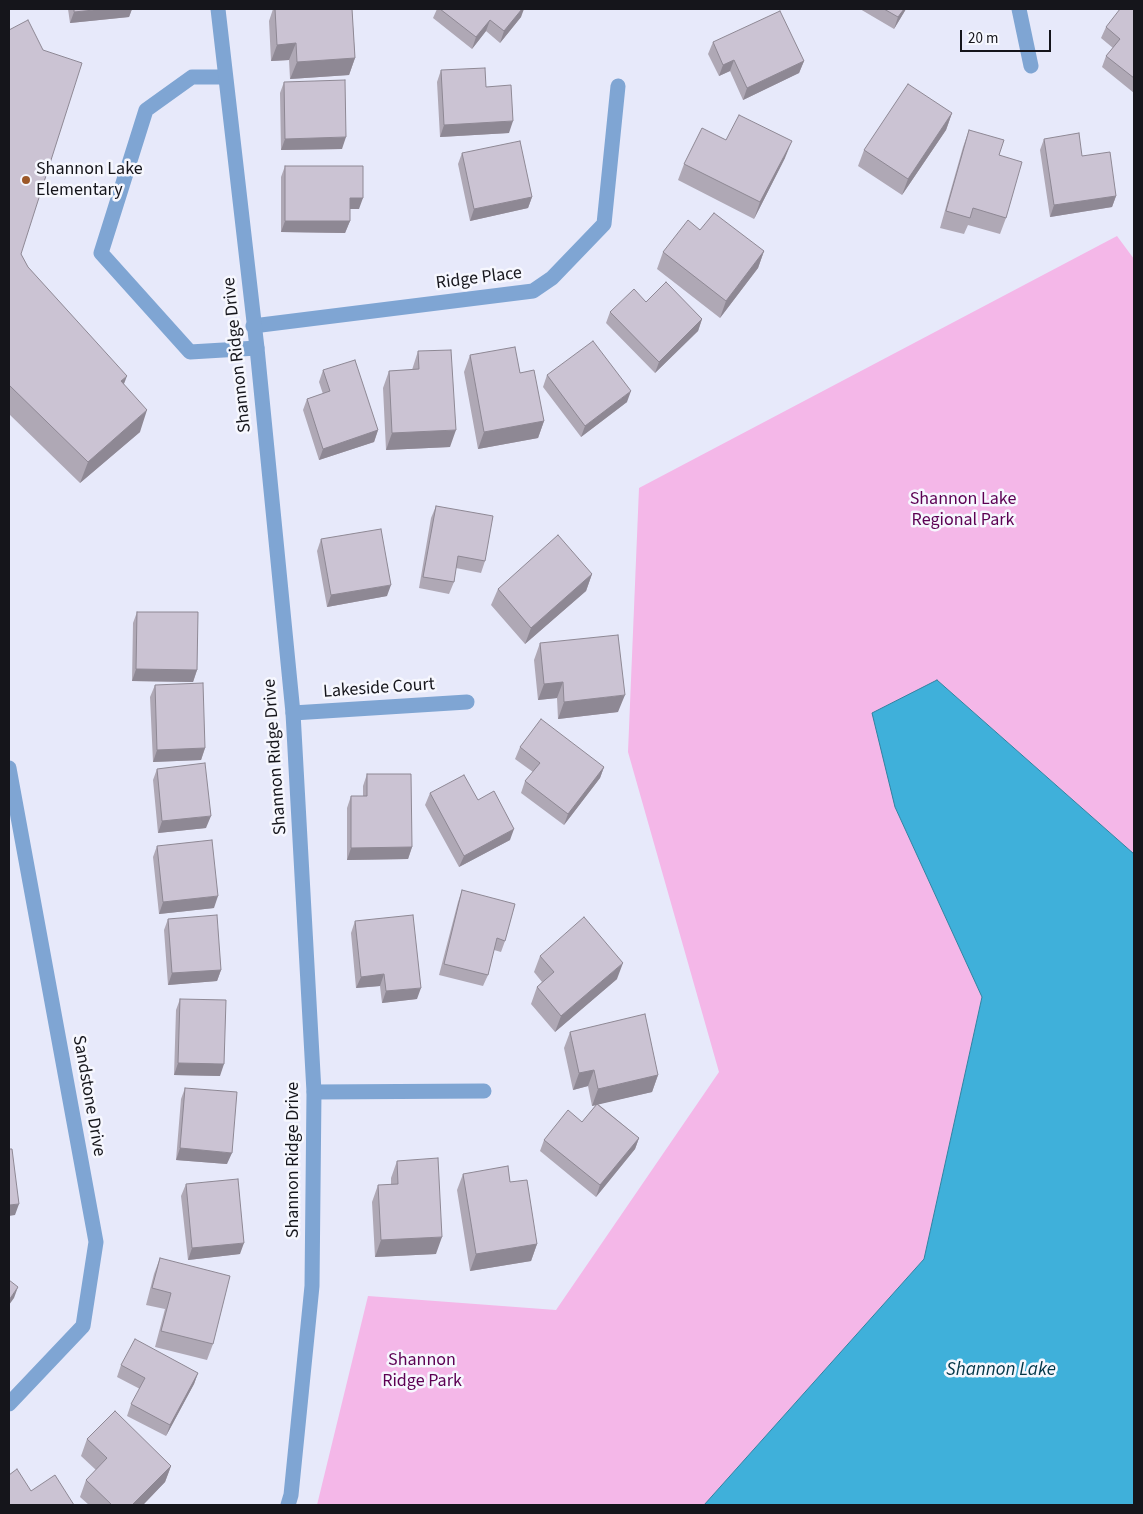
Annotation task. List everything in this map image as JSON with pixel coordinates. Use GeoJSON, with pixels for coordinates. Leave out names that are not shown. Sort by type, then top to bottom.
{"type":"FeatureCollection","features":[{"type":"Feature","properties":{"kind":"street","name":"Shannon Ridge Drive"},"geometry":{"type":"LineString","coordinates":[[218,9],[257,348],[293,713],[314,1092],[312,1286],[291,1495],[288,1505]]}},
{"type":"Feature","properties":{"kind":"street"},"geometry":{"type":"LineString","coordinates":[[1019,9],[1030,66]]}},
{"type":"Feature","properties":{"kind":"street"},"geometry":{"type":"LineString","coordinates":[[225,77],[192,78],[146,110],[101,253],[190,352],[257,348]]}},
{"type":"Feature","properties":{"kind":"street","name":"Ridge Place"},"geometry":{"type":"LineString","coordinates":[[253,326],[533,291],[552,278],[604,224],[618,86]]}},
{"type":"Feature","properties":{"kind":"street","name":"Lakeside Court"},"geometry":{"type":"LineString","coordinates":[[293,713],[466,702]]}},
{"type":"Feature","properties":{"kind":"street","name":"Sandstone Drive"},"geometry":{"type":"LineString","coordinates":[[9,768],[96,1242],[83,1326],[9,1404]]}},
{"type":"Feature","properties":{"kind":"street"},"geometry":{"type":"LineString","coordinates":[[314,1092],[484,1091]]}},
{"type":"Feature","properties":{"kind":"green space","name":"Shannon Lake Regional Park"},"geometry":{"type":"Polygon","coordinates":[[[1117,236],[1134,259],[1134,854],[937,680],[895,807],[982,997],[924,1259],[704,1505],[317,1505],[368,1296],[556,1310],[719,1072],[628,752],[639,488],[1117,236]]]}},
{"type":"Feature","properties":{"kind":"water","name":"Shannon Lake"},"geometry":{"type":"Polygon","coordinates":[[[937,680],[1134,854],[1134,1505],[704,1505],[924,1259],[982,997],[895,807],[872,713],[937,680]]]}},
{"type":"Feature","properties":{"kind":"building"},"geometry":{"type":"Polygon","coordinates":[[[74,9],[104,9],[74,12],[74,9]]]}},
{"type":"Feature","properties":{"kind":"building"},"geometry":{"type":"Polygon","coordinates":[[[275,9],[352,9],[355,58],[297,62],[296,43],[277,45],[275,9]]]}},
{"type":"Feature","properties":{"kind":"building"},"geometry":{"type":"Polygon","coordinates":[[[440,9],[522,9],[504,31],[490,20],[476,37],[440,9]]]}},
{"type":"Feature","properties":{"kind":"building"},"geometry":{"type":"Polygon","coordinates":[[[884,9],[904,9],[898,17],[884,9]]]}},
{"type":"Feature","properties":{"kind":"building"},"geometry":{"type":"Polygon","coordinates":[[[1120,9],[1134,9],[1134,78],[1106,56],[1120,39],[1106,27],[1120,9]]]}},
{"type":"Feature","properties":{"kind":"building"},"geometry":{"type":"Polygon","coordinates":[[[780,11],[804,61],[747,88],[734,60],[723,65],[713,42],[780,11]]]}},
{"type":"Feature","properties":{"kind":"building","name":"Shannon Lake Elementary"},"geometry":{"type":"Polygon","coordinates":[[[28,20],[43,50],[82,63],[21,254],[28,267],[127,376],[121,381],[147,410],[88,462],[9,385],[9,30],[28,20]]]}},
{"type":"Feature","properties":{"kind":"building"},"geometry":{"type":"Polygon","coordinates":[[[485,68],[486,87],[511,85],[513,121],[444,125],[441,70],[485,68]]]}},
{"type":"Feature","properties":{"kind":"building"},"geometry":{"type":"Polygon","coordinates":[[[345,80],[346,137],[285,139],[284,82],[345,80]]]}},
{"type":"Feature","properties":{"kind":"building"},"geometry":{"type":"Polygon","coordinates":[[[908,84],[952,113],[908,179],[864,150],[908,84]]]}},
{"type":"Feature","properties":{"kind":"building"},"geometry":{"type":"Polygon","coordinates":[[[739,115],[792,141],[760,202],[684,164],[702,128],[726,140],[739,115]]]}},
{"type":"Feature","properties":{"kind":"building"},"geometry":{"type":"Polygon","coordinates":[[[969,130],[1004,140],[999,155],[1022,162],[1006,218],[973,208],[970,218],[946,211],[969,130]]]}},
{"type":"Feature","properties":{"kind":"building"},"geometry":{"type":"Polygon","coordinates":[[[1079,133],[1082,156],[1110,152],[1116,196],[1054,205],[1044,139],[1079,133]]]}},
{"type":"Feature","properties":{"kind":"building"},"geometry":{"type":"Polygon","coordinates":[[[520,141],[532,197],[474,209],[462,153],[520,141]]]}},
{"type":"Feature","properties":{"kind":"building"},"geometry":{"type":"Polygon","coordinates":[[[285,166],[363,166],[363,198],[350,198],[350,221],[285,221],[285,166]]]}},
{"type":"Feature","properties":{"kind":"building"},"geometry":{"type":"Polygon","coordinates":[[[714,213],[764,251],[726,301],[663,252],[688,220],[700,230],[714,213]]]}},
{"type":"Feature","properties":{"kind":"building"},"geometry":{"type":"Polygon","coordinates":[[[666,282],[702,319],[659,362],[610,312],[634,289],[646,302],[666,282]]]}},
{"type":"Feature","properties":{"kind":"building"},"geometry":{"type":"Polygon","coordinates":[[[593,341],[631,391],[585,426],[547,375],[593,341]]]}},
{"type":"Feature","properties":{"kind":"building"},"geometry":{"type":"Polygon","coordinates":[[[515,347],[520,373],[534,370],[544,421],[484,432],[470,355],[515,347]]]}},
{"type":"Feature","properties":{"kind":"building"},"geometry":{"type":"Polygon","coordinates":[[[451,350],[456,430],[392,433],[389,371],[419,369],[418,351],[451,350]]]}},
{"type":"Feature","properties":{"kind":"building"},"geometry":{"type":"Polygon","coordinates":[[[355,360],[378,430],[323,449],[307,399],[330,391],[323,370],[355,360]]]}},
{"type":"Feature","properties":{"kind":"building"},"geometry":{"type":"Polygon","coordinates":[[[436,506],[493,516],[485,561],[458,556],[454,582],[423,577],[436,506]]]}},
{"type":"Feature","properties":{"kind":"building"},"geometry":{"type":"Polygon","coordinates":[[[381,529],[391,585],[331,595],[321,539],[381,529]]]}},
{"type":"Feature","properties":{"kind":"building"},"geometry":{"type":"Polygon","coordinates":[[[558,535],[592,574],[531,628],[498,589],[558,535]]]}},
{"type":"Feature","properties":{"kind":"building"},"geometry":{"type":"Polygon","coordinates":[[[137,612],[198,612],[197,670],[136,669],[137,612]]]}},
{"type":"Feature","properties":{"kind":"building"},"geometry":{"type":"Polygon","coordinates":[[[618,635],[625,695],[564,702],[563,682],[544,684],[540,643],[618,635]]]}},
{"type":"Feature","properties":{"kind":"building"},"geometry":{"type":"Polygon","coordinates":[[[203,683],[205,748],[157,750],[155,685],[203,683]]]}},
{"type":"Feature","properties":{"kind":"building"},"geometry":{"type":"Polygon","coordinates":[[[541,719],[604,767],[568,814],[525,781],[540,763],[520,747],[541,719]]]}},
{"type":"Feature","properties":{"kind":"building"},"geometry":{"type":"Polygon","coordinates":[[[205,763],[211,816],[162,821],[157,769],[205,763]]]}},
{"type":"Feature","properties":{"kind":"building"},"geometry":{"type":"Polygon","coordinates":[[[367,774],[411,774],[412,847],[351,848],[351,796],[367,796],[367,774]]]}},
{"type":"Feature","properties":{"kind":"building"},"geometry":{"type":"Polygon","coordinates":[[[464,775],[478,800],[494,791],[514,829],[464,856],[430,793],[464,775]]]}},
{"type":"Feature","properties":{"kind":"building"},"geometry":{"type":"Polygon","coordinates":[[[212,840],[218,896],[163,902],[157,846],[212,840]]]}},
{"type":"Feature","properties":{"kind":"building"},"geometry":{"type":"Polygon","coordinates":[[[462,890],[515,904],[505,941],[497,938],[488,975],[444,964],[462,890]]]}},
{"type":"Feature","properties":{"kind":"building"},"geometry":{"type":"Polygon","coordinates":[[[217,915],[221,970],[172,973],[168,919],[217,915]]]}},
{"type":"Feature","properties":{"kind":"building"},"geometry":{"type":"Polygon","coordinates":[[[413,915],[421,988],[386,991],[384,974],[361,977],[355,921],[413,915]]]}},
{"type":"Feature","properties":{"kind":"building"},"geometry":{"type":"Polygon","coordinates":[[[584,917],[623,963],[561,1016],[537,987],[554,972],[540,956],[584,917]]]}},
{"type":"Feature","properties":{"kind":"building"},"geometry":{"type":"Polygon","coordinates":[[[180,999],[226,1000],[224,1064],[178,1063],[180,999]]]}},
{"type":"Feature","properties":{"kind":"building"},"geometry":{"type":"Polygon","coordinates":[[[645,1014],[658,1075],[598,1089],[594,1070],[579,1073],[570,1032],[645,1014]]]}},
{"type":"Feature","properties":{"kind":"building"},"geometry":{"type":"Polygon","coordinates":[[[185,1088],[237,1092],[232,1153],[180,1148],[185,1088]]]}},
{"type":"Feature","properties":{"kind":"building"},"geometry":{"type":"Polygon","coordinates":[[[597,1104],[639,1138],[600,1185],[544,1140],[568,1110],[582,1122],[597,1104]]]}},
{"type":"Feature","properties":{"kind":"building"},"geometry":{"type":"Polygon","coordinates":[[[9,1149],[12,1149],[19,1204],[9,1205],[9,1149]]]}},
{"type":"Feature","properties":{"kind":"building"},"geometry":{"type":"Polygon","coordinates":[[[438,1158],[442,1237],[381,1240],[378,1185],[398,1184],[397,1161],[438,1158]]]}},
{"type":"Feature","properties":{"kind":"building"},"geometry":{"type":"Polygon","coordinates":[[[508,1166],[510,1182],[527,1180],[537,1244],[476,1254],[463,1174],[508,1166]]]}},
{"type":"Feature","properties":{"kind":"building"},"geometry":{"type":"Polygon","coordinates":[[[238,1179],[244,1243],[192,1248],[186,1184],[238,1179]]]}},
{"type":"Feature","properties":{"kind":"building"},"geometry":{"type":"Polygon","coordinates":[[[160,1258],[230,1276],[213,1344],[161,1331],[171,1293],[152,1288],[160,1258]]]}},
{"type":"Feature","properties":{"kind":"building"},"geometry":{"type":"Polygon","coordinates":[[[9,1280],[18,1287],[9,1300],[9,1280]]]}},
{"type":"Feature","properties":{"kind":"building"},"geometry":{"type":"Polygon","coordinates":[[[135,1339],[198,1373],[170,1425],[131,1404],[145,1378],[121,1365],[135,1339]]]}},
{"type":"Feature","properties":{"kind":"building"},"geometry":{"type":"Polygon","coordinates":[[[115,1411],[171,1466],[132,1505],[112,1505],[86,1480],[107,1458],[87,1439],[115,1411]]]}},
{"type":"Feature","properties":{"kind":"building"},"geometry":{"type":"Polygon","coordinates":[[[17,1469],[31,1491],[55,1475],[74,1505],[9,1505],[9,1475],[17,1469]]]}},
{"type":"Feature","properties":{"kind":"place","name":"Shannon Lake Elementary"},"geometry":{"type":"Point","coordinates":[26,180]}},
{"type":"Feature","properties":{"kind":"park label","name":"Shannon Ridge Park"},"geometry":{"type":"Point","coordinates":[422,1371]}}]}
